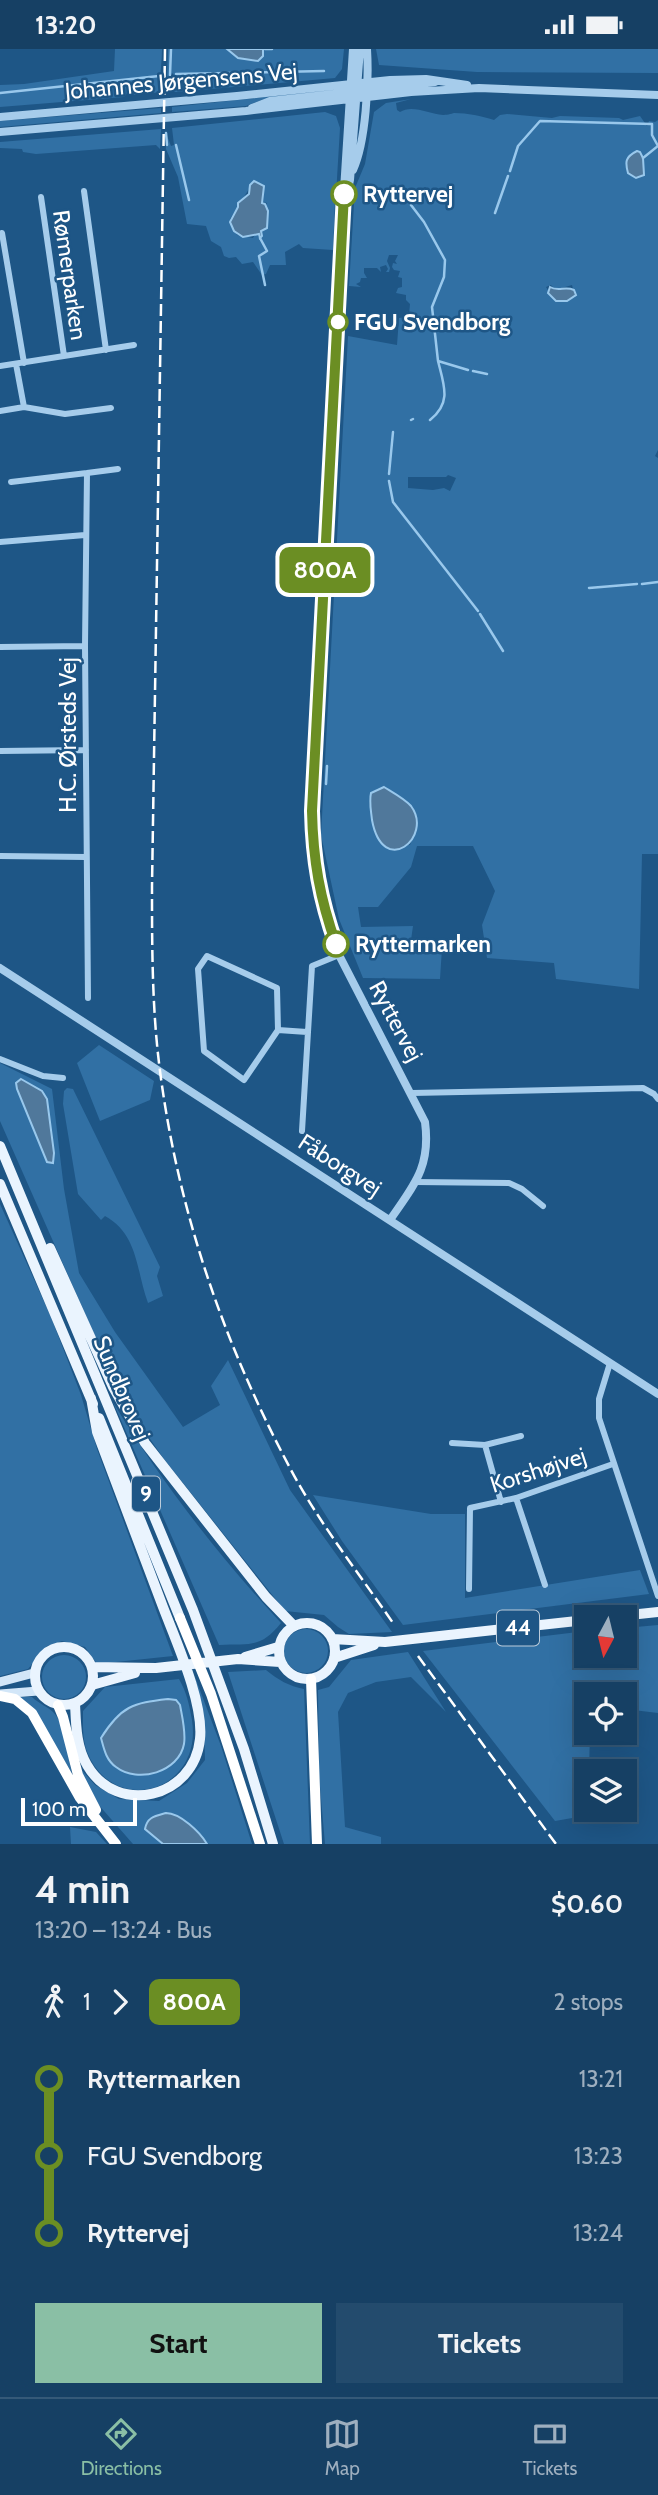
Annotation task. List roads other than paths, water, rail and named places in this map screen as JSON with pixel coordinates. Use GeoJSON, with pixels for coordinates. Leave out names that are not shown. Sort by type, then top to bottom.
{"type":"FeatureCollection","features":[{"type":"Feature","properties":{"kind":"highway","name":"9"},"geometry":{"type":"LineString","coordinates":[[180,1618],[211,1694],[260,1844]]}},
{"type":"Feature","properties":{"kind":"highway"},"geometry":{"type":"LineString","coordinates":[[311,1679],[317,1844]]}},
{"type":"Feature","properties":{"kind":"highway"},"geometry":{"type":"LineString","coordinates":[[0,1695],[15,1699],[32,1713],[80,1798],[116,1844]]}},
{"type":"Feature","properties":{"kind":"highway"},"geometry":{"type":"LineString","coordinates":[[58,1705],[71,1755],[86,1793],[97,1811],[125,1844]]}},
{"type":"Feature","properties":{"kind":"main road"},"geometry":{"type":"LineString","coordinates":[[1,1148],[113,1387],[145,1443],[266,1597],[294,1626],[283,1635],[278,1647],[280,1662],[290,1674],[300,1679],[311,1679]]}},
{"type":"Feature","properties":{"kind":"main road","name":"Sundbrovej"},"geometry":{"type":"LineString","coordinates":[[1,1148],[193,1610],[240,1737],[273,1844]]}},
{"type":"Feature","properties":{"kind":"main road","name":"Sundbrovej"},"geometry":{"type":"LineString","coordinates":[[0,1184],[180,1618]]}},
{"type":"Feature","properties":{"kind":"main road"},"geometry":{"type":"LineString","coordinates":[[75,1703],[80,1751],[87,1767],[99,1780],[113,1789],[137,1796],[151,1795],[176,1784],[191,1767],[201,1738],[193,1694],[97,1432],[90,1398]]}},
{"type":"Feature","properties":{"kind":"main road"},"geometry":{"type":"LineString","coordinates":[[637,1614],[658,1612]]}},
{"type":"Feature","properties":{"kind":"main road","name":"44"},"geometry":{"type":"LineString","coordinates":[[311,1679],[327,1671],[334,1658],[385,1642],[574,1621]]}},
{"type":"Feature","properties":{"kind":"main road","name":"44"},"geometry":{"type":"LineString","coordinates":[[294,1626],[315,1624],[325,1629],[332,1639],[385,1642]]}},
{"type":"Feature","properties":{"kind":"main road"},"geometry":{"type":"LineString","coordinates":[[332,1639],[335,1647],[334,1658]]}},
{"type":"Feature","properties":{"kind":"main road"},"geometry":{"type":"LineString","coordinates":[[65,1647],[82,1652],[92,1667],[92,1685],[82,1699],[75,1703],[58,1705],[50,1702],[38,1691],[34,1673],[41,1657],[48,1651],[65,1647]]}},
{"type":"Feature","properties":{"kind":"main road"},"geometry":{"type":"LineString","coordinates":[[238,1659],[278,1647]]}},
{"type":"Feature","properties":{"kind":"main road"},"geometry":{"type":"LineString","coordinates":[[92,1667],[156,1668],[238,1659],[280,1662]]}},
{"type":"Feature","properties":{"kind":"main road"},"geometry":{"type":"LineString","coordinates":[[92,1685],[156,1668]]}},
{"type":"Feature","properties":{"kind":"main road"},"geometry":{"type":"LineString","coordinates":[[0,1682],[34,1673]]}},
{"type":"Feature","properties":{"kind":"main road"},"geometry":{"type":"LineString","coordinates":[[0,1695],[38,1691]]}},
{"type":"Feature","properties":{"kind":"street","name":"Ryttervej"},"geometry":{"type":"LineString","coordinates":[[353,49],[357,91]]}},
{"type":"Feature","properties":{"kind":"street","name":"Ryttervej"},"geometry":{"type":"LineString","coordinates":[[345,203],[350,180],[360,49]]}},
{"type":"Feature","properties":{"kind":"street","name":"Ryttervej"},"geometry":{"type":"LineString","coordinates":[[367,49],[357,91],[344,183],[312,811],[313,855],[319,887],[339,955],[425,1122],[428,1143],[426,1160],[390,1220]]}},
{"type":"Feature","properties":{"kind":"street","name":"Johannes Jørgensens Vej"},"geometry":{"type":"LineString","coordinates":[[0,132],[246,111],[417,78],[479,88]]}},
{"type":"Feature","properties":{"kind":"street","name":"Johannes Jørgensens Vej"},"geometry":{"type":"LineString","coordinates":[[0,117],[172,102],[357,91],[411,92],[479,88],[658,95]]}},
{"type":"Feature","properties":{"kind":"street","name":"Rømerparken"},"geometry":{"type":"LineString","coordinates":[[84,191],[106,350]]}},
{"type":"Feature","properties":{"kind":"street","name":"Rømerparken"},"geometry":{"type":"LineString","coordinates":[[41,197],[64,356]]}},
{"type":"Feature","properties":{"kind":"street"},"geometry":{"type":"LineString","coordinates":[[2,233],[24,363]]}},
{"type":"Feature","properties":{"kind":"street","name":"Rømerparken"},"geometry":{"type":"LineString","coordinates":[[0,366],[134,345]]}},
{"type":"Feature","properties":{"kind":"street"},"geometry":{"type":"LineString","coordinates":[[16,364],[24,407]]}},
{"type":"Feature","properties":{"kind":"street"},"geometry":{"type":"LineString","coordinates":[[0,411],[24,407],[65,414],[111,408]]}},
{"type":"Feature","properties":{"kind":"street"},"geometry":{"type":"LineString","coordinates":[[11,482],[118,469]]}},
{"type":"Feature","properties":{"kind":"street","name":"H.C. Ørsteds Vej"},"geometry":{"type":"LineString","coordinates":[[87,473],[85,646],[88,998]]}},
{"type":"Feature","properties":{"kind":"street"},"geometry":{"type":"LineString","coordinates":[[0,542],[85,535]]}},
{"type":"Feature","properties":{"kind":"street"},"geometry":{"type":"LineString","coordinates":[[0,647],[85,646]]}},
{"type":"Feature","properties":{"kind":"street"},"geometry":{"type":"LineString","coordinates":[[0,751],[86,750]]}},
{"type":"Feature","properties":{"kind":"street"},"geometry":{"type":"LineString","coordinates":[[0,856],[86,856]]}},
{"type":"Feature","properties":{"kind":"street"},"geometry":{"type":"LineString","coordinates":[[302,1131],[312,966],[339,955]]}},
{"type":"Feature","properties":{"kind":"street"},"geometry":{"type":"LineString","coordinates":[[207,956],[276,988],[278,1030],[244,1080],[204,1051],[198,969],[207,956]]}},
{"type":"Feature","properties":{"kind":"street","name":"Fåborgvej"},"geometry":{"type":"LineString","coordinates":[[0,968],[658,1394]]}},
{"type":"Feature","properties":{"kind":"street"},"geometry":{"type":"LineString","coordinates":[[278,1030],[307,1032]]}},
{"type":"Feature","properties":{"kind":"street"},"geometry":{"type":"LineString","coordinates":[[0,1059],[43,1076],[63,1079]]}},
{"type":"Feature","properties":{"kind":"street"},"geometry":{"type":"LineString","coordinates":[[412,1093],[643,1088],[658,1099]]}},
{"type":"Feature","properties":{"kind":"street"},"geometry":{"type":"LineString","coordinates":[[415,1182],[509,1183],[522,1189],[543,1206]]}},
{"type":"Feature","properties":{"kind":"street"},"geometry":{"type":"LineString","coordinates":[[610,1363],[600,1399],[599,1418],[658,1596]]}},
{"type":"Feature","properties":{"kind":"street"},"geometry":{"type":"LineString","coordinates":[[452,1443],[485,1445],[521,1436]]}},
{"type":"Feature","properties":{"kind":"street"},"geometry":{"type":"LineString","coordinates":[[485,1445],[501,1502]]}},
{"type":"Feature","properties":{"kind":"street","name":"Korshøjvej"},"geometry":{"type":"LineString","coordinates":[[469,1589],[470,1508],[501,1502],[613,1464]]}},
{"type":"Feature","properties":{"kind":"street"},"geometry":{"type":"LineString","coordinates":[[516,1497],[545,1585]]}},
{"type":"Feature","properties":{"kind":"waterway"},"geometry":{"type":"LineString","coordinates":[[170,75],[171,49]]}},
{"type":"Feature","properties":{"kind":"waterway"},"geometry":{"type":"LineString","coordinates":[[265,49],[272,49]]}},
{"type":"Feature","properties":{"kind":"waterway"},"geometry":{"type":"LineString","coordinates":[[176,74],[324,71]]}},
{"type":"Feature","properties":{"kind":"waterway"},"geometry":{"type":"LineString","coordinates":[[0,93],[159,76]]}},
{"type":"Feature","properties":{"kind":"waterway"},"geometry":{"type":"LineString","coordinates":[[510,171],[518,146],[540,121],[652,124],[652,135],[658,146],[643,158]]}},
{"type":"Feature","properties":{"kind":"waterway"},"geometry":{"type":"LineString","coordinates":[[166,133],[167,145]]}},
{"type":"Feature","properties":{"kind":"waterway"},"geometry":{"type":"LineString","coordinates":[[176,145],[189,200]]}},
{"type":"Feature","properties":{"kind":"waterway"},"geometry":{"type":"LineString","coordinates":[[495,213],[508,176]]}},
{"type":"Feature","properties":{"kind":"waterway"},"geometry":{"type":"LineString","coordinates":[[411,205],[424,222],[445,260],[444,277],[432,307],[438,361],[468,370]]}},
{"type":"Feature","properties":{"kind":"waterway"},"geometry":{"type":"LineString","coordinates":[[260,238],[267,251],[259,256],[265,285]]}},
{"type":"Feature","properties":{"kind":"waterway"},"geometry":{"type":"LineString","coordinates":[[430,420],[437,414],[444,400],[444,386],[438,361]]}},
{"type":"Feature","properties":{"kind":"waterway"},"geometry":{"type":"LineString","coordinates":[[473,371],[487,374]]}},
{"type":"Feature","properties":{"kind":"waterway"},"geometry":{"type":"LineString","coordinates":[[389,474],[393,432]]}},
{"type":"Feature","properties":{"kind":"waterway"},"geometry":{"type":"LineString","coordinates":[[389,481],[393,502],[478,611]]}},
{"type":"Feature","properties":{"kind":"waterway"},"geometry":{"type":"LineString","coordinates":[[642,584],[658,582]]}},
{"type":"Feature","properties":{"kind":"waterway"},"geometry":{"type":"LineString","coordinates":[[589,588],[637,584]]}},
{"type":"Feature","properties":{"kind":"waterway"},"geometry":{"type":"LineString","coordinates":[[480,614],[503,651]]}},
{"type":"Feature","properties":{"kind":"waterway"},"geometry":{"type":"LineString","coordinates":[[326,784],[327,766]]}},
{"type":"Feature","properties":{"kind":"railway"},"geometry":{"type":"LineString","coordinates":[[165,49],[152,886],[152,956],[160,1071],[168,1123],[192,1225],[207,1275],[244,1373],[301,1488],[393,1623]]}},
{"type":"Feature","properties":{"kind":"railway"},"geometry":{"type":"LineString","coordinates":[[418,1656],[556,1844]]}},
{"type":"Feature","properties":{"kind":"place","name":"Ryttervej"},"geometry":{"type":"Point","coordinates":[344,194]}},
{"type":"Feature","properties":{"kind":"place","name":"FGU Svendborg"},"geometry":{"type":"Point","coordinates":[338,322]}},
{"type":"Feature","properties":{"kind":"place","name":"Ryttermarken"},"geometry":{"type":"Point","coordinates":[336,944]}}]}
